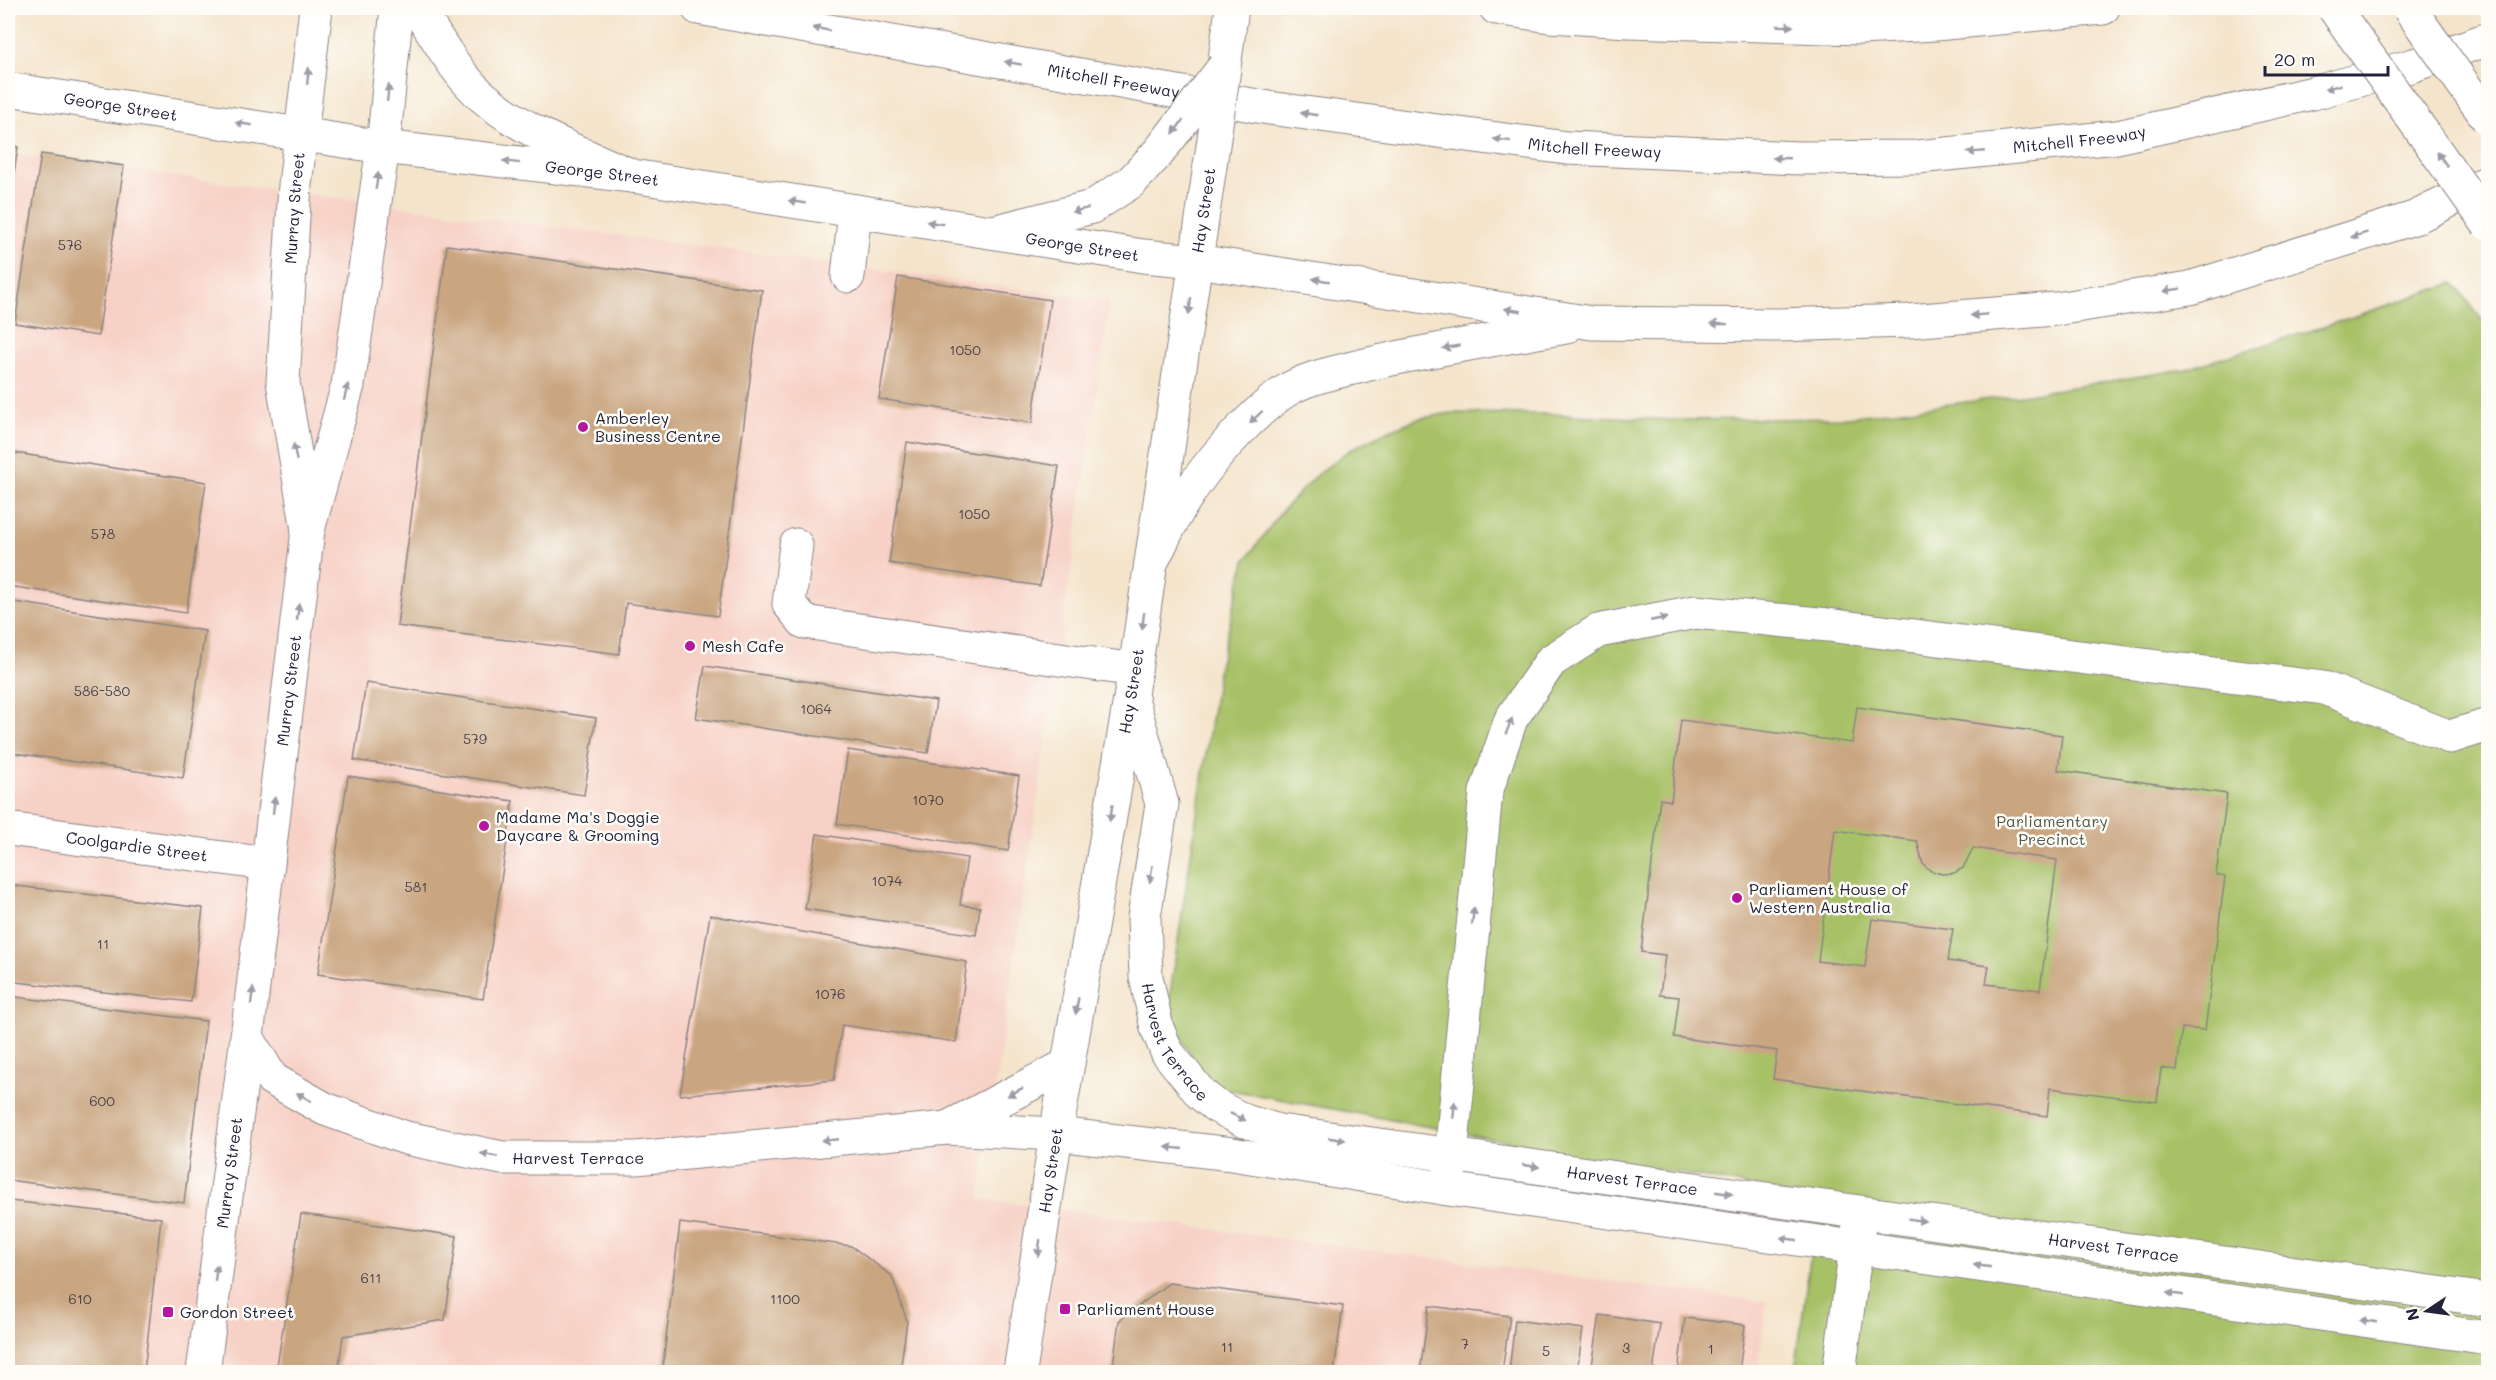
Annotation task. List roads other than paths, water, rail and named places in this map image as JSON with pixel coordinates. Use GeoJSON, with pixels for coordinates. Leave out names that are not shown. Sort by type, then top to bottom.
{"type":"FeatureCollection","features":[{"type":"Feature","properties":{"kind":"main road","name":"Murray Street"},"geometry":{"type":"LineString","coordinates":[[203,1372],[247,1037],[308,530],[283,382],[296,185],[315,8]]}},
{"type":"Feature","properties":{"kind":"main road"},"geometry":{"type":"LineString","coordinates":[[308,530],[348,386],[383,147],[397,8]]}},
{"type":"Feature","properties":{"kind":"main road"},"geometry":{"type":"LineString","coordinates":[[420,8],[422,15],[453,63],[482,96],[526,127],[632,176]]}},
{"type":"Feature","properties":{"kind":"main road","name":"Mitchell Freeway"},"geometry":{"type":"LineString","coordinates":[[698,8],[1292,112],[1567,148],[1799,158],[1917,157],[2116,137],[2313,93],[2414,65],[2488,39]]}},
{"type":"Feature","properties":{"kind":"main road","name":"Hay Street"},"geometry":{"type":"LineString","coordinates":[[1020,1372],[1067,1065],[1133,683],[1197,261],[1232,8]]}},
{"type":"Feature","properties":{"kind":"main road"},"geometry":{"type":"LineString","coordinates":[[1497,8],[1550,16],[1628,21],[1860,27],[1936,24],[2057,10],[2103,8]]}},
{"type":"Feature","properties":{"kind":"main road"},"geometry":{"type":"LineString","coordinates":[[2334,8],[2488,224]]}},
{"type":"Feature","properties":{"kind":"main road"},"geometry":{"type":"LineString","coordinates":[[2409,8],[2488,119]]}},
{"type":"Feature","properties":{"kind":"main road"},"geometry":{"type":"LineString","coordinates":[[993,232],[1092,207],[1131,183],[1158,153],[1224,67]]}},
{"type":"Feature","properties":{"kind":"main road","name":"George Street"},"geometry":{"type":"LineString","coordinates":[[8,89],[383,147],[632,176],[1592,323]]}},
{"type":"Feature","properties":{"kind":"main road"},"geometry":{"type":"LineString","coordinates":[[1151,563],[1185,498],[1232,440],[1284,392],[1340,371],[1422,352],[1592,323],[1778,325],[1909,321],[2056,309],[2190,288],[2414,218],[2488,182]]}},
{"type":"Feature","properties":{"kind":"main road"},"geometry":{"type":"LineString","coordinates":[[848,276],[855,211]]}},
{"type":"Feature","properties":{"kind":"main road"},"geometry":{"type":"LineString","coordinates":[[796,545],[789,604],[804,622],[1133,683]]}},
{"type":"Feature","properties":{"kind":"main road"},"geometry":{"type":"LineString","coordinates":[[1448,1189],[1486,792],[1511,719],[1551,661],[1598,630],[1695,612],[1828,625],[2324,688],[2450,737],[2482,732]]}},
{"type":"Feature","properties":{"kind":"main road","name":"Harvest Terrace"},"geometry":{"type":"LineString","coordinates":[[1133,683],[1162,804],[1144,917],[1146,977],[1157,1028],[1167,1053],[1201,1094],[1216,1106],[1245,1121],[1280,1131],[2488,1300]]}},
{"type":"Feature","properties":{"kind":"main road","name":"Coolgardie Street"},"geometry":{"type":"LineString","coordinates":[[8,829],[268,864]]}},
{"type":"Feature","properties":{"kind":"main road","name":"Harvest Terrace"},"geometry":{"type":"LineString","coordinates":[[247,1037],[272,1079],[325,1109],[406,1138],[502,1158],[636,1158],[947,1128],[1056,1134],[1232,1154],[1448,1189],[2488,1338]]}},
{"type":"Feature","properties":{"kind":"main road","name":"Harvest Terrace"},"geometry":{"type":"LineString","coordinates":[[947,1128],[1067,1065]]}},
{"type":"Feature","properties":{"kind":"main road"},"geometry":{"type":"LineString","coordinates":[[1839,1372],[1860,1212]]}},
{"type":"Feature","properties":{"kind":"place","name":"Amberley Business Centre"},"geometry":{"type":"Point","coordinates":[583,427]}},
{"type":"Feature","properties":{"kind":"place","name":"Mesh Cafe"},"geometry":{"type":"Point","coordinates":[690,646]}},
{"type":"Feature","properties":{"kind":"place","name":"Madame Ma's Doggie Daycare & Grooming"},"geometry":{"type":"Point","coordinates":[484,826]}},
{"type":"Feature","properties":{"kind":"place","name":"Parliament House of Western Australia"},"geometry":{"type":"Point","coordinates":[1737,898]}},
{"type":"Feature","properties":{"kind":"place","name":"Parliament House"},"geometry":{"type":"Point","coordinates":[1065,1309]}},
{"type":"Feature","properties":{"kind":"place","name":"Gordon Street"},"geometry":{"type":"Point","coordinates":[168,1312]}},
{"type":"Feature","properties":{"kind":"park label","name":"Parliamentary Precinct"},"geometry":{"type":"Point","coordinates":[2052,830]}}]}
